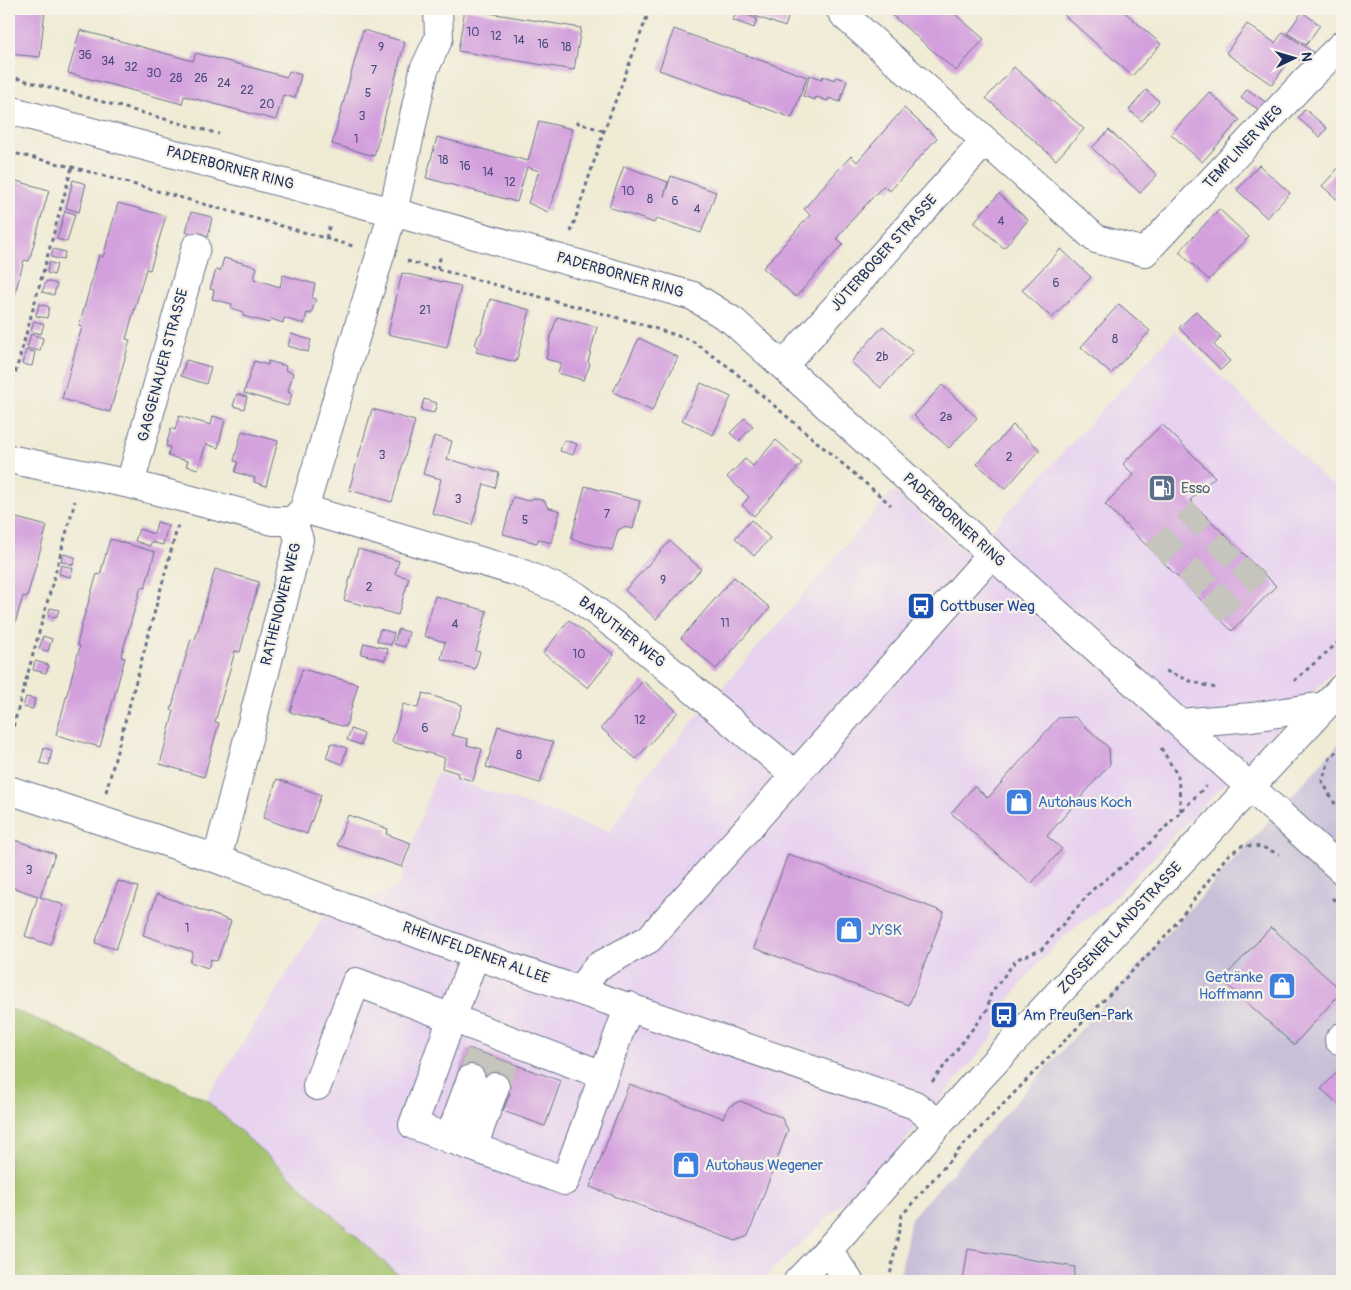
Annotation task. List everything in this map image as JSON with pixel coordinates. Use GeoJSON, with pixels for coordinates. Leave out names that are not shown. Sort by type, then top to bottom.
{"type":"FeatureCollection","features":[{"type":"Feature","properties":{"kind":"street","name":"RATHENOWER WEG"},"geometry":{"type":"LineString","coordinates":[[216,859],[299,540],[299,515],[393,212],[424,70],[439,38],[438,9]]}},
{"type":"Feature","properties":{"kind":"street"},"geometry":{"type":"LineString","coordinates":[[840,9],[845,16],[985,141]]}},
{"type":"Feature","properties":{"kind":"street","name":"TEMPLINER WEG"},"geometry":{"type":"LineString","coordinates":[[985,141],[1096,239],[1145,252],[1306,80],[1342,45]]}},
{"type":"Feature","properties":{"kind":"street","name":"PADERBORNER RING"},"geometry":{"type":"LineString","coordinates":[[9,110],[393,212],[693,296],[733,321],[1342,870]]}},
{"type":"Feature","properties":{"kind":"street","name":"JÜTERBOGER STRASSE"},"geometry":{"type":"LineString","coordinates":[[783,366],[985,141]]}},
{"type":"Feature","properties":{"kind":"street","name":"GAGGENAUER STRASSE"},"geometry":{"type":"LineString","coordinates":[[130,484],[196,246]]}},
{"type":"Feature","properties":{"kind":"street"},"geometry":{"type":"LineString","coordinates":[[9,459],[130,484],[273,521],[299,515]]}},
{"type":"Feature","properties":{"kind":"street","name":"BARUTHER WEG"},"geometry":{"type":"LineString","coordinates":[[299,515],[521,573],[576,596],[634,640],[794,774]]}},
{"type":"Feature","properties":{"kind":"street"},"geometry":{"type":"LineString","coordinates":[[580,990],[597,967],[649,939],[992,554]]}},
{"type":"Feature","properties":{"kind":"street"},"geometry":{"type":"LineString","coordinates":[[1179,723],[1252,716],[1333,697]]}},
{"type":"Feature","properties":{"kind":"street","name":"ZOSSENER LANDSTRASSE"},"geometry":{"type":"LineString","coordinates":[[798,1281],[828,1250],[939,1124],[1333,697]]}},
{"type":"Feature","properties":{"kind":"street","name":"RHEINFELDENER ALLEE"},"geometry":{"type":"LineString","coordinates":[[9,790],[216,859],[475,955],[915,1105],[939,1124]]}},
{"type":"Feature","properties":{"kind":"street"},"geometry":{"type":"LineString","coordinates":[[475,955],[413,1125],[565,1181],[629,1006]]}},
{"type":"Feature","properties":{"kind":"street"},"geometry":{"type":"LineString","coordinates":[[317,1086],[356,982],[452,1019],[496,1047],[604,1075]]}},
{"type":"Feature","properties":{"kind":"street"},"geometry":{"type":"LineString","coordinates":[[461,1143],[483,1083]]}},
{"type":"Feature","properties":{"kind":"street"},"geometry":{"type":"LineString","coordinates":[[828,1250],[849,1281]]}},
{"type":"Feature","properties":{"kind":"path"},"geometry":{"type":"LineString","coordinates":[[569,238],[604,131],[650,9]]}},
{"type":"Feature","properties":{"kind":"path"},"geometry":{"type":"LineString","coordinates":[[576,122],[604,131]]}},
{"type":"Feature","properties":{"kind":"path"},"geometry":{"type":"LineString","coordinates":[[9,152],[72,167],[381,254],[641,324],[691,340],[726,365],[891,505]]}},
{"type":"Feature","properties":{"kind":"path"},"geometry":{"type":"LineString","coordinates":[[9,396],[72,167]]}},
{"type":"Feature","properties":{"kind":"path"},"geometry":{"type":"LineString","coordinates":[[9,742],[82,474]]}},
{"type":"Feature","properties":{"kind":"path"},"geometry":{"type":"LineString","coordinates":[[98,820],[185,498]]}},
{"type":"Feature","properties":{"kind":"path"},"geometry":{"type":"LineString","coordinates":[[1292,683],[1342,639]]}},
{"type":"Feature","properties":{"kind":"path"},"geometry":{"type":"LineString","coordinates":[[915,1105],[987,1010],[991,992],[1017,959],[1041,950],[1092,890],[1143,850],[1181,812],[1178,776],[1162,749],[1155,742]]}},
{"type":"Feature","properties":{"kind":"path"},"geometry":{"type":"LineString","coordinates":[[1342,746],[1330,758],[1322,781],[1342,816]]}},
{"type":"Feature","properties":{"kind":"path"},"geometry":{"type":"LineString","coordinates":[[889,1281],[902,1215],[957,1152],[1167,935],[1228,856],[1242,845],[1262,847],[1284,856]]}},
{"type":"Feature","properties":{"kind":"path"},"geometry":{"type":"LineString","coordinates":[[1328,894],[1342,907]]}},
{"type":"Feature","properties":{"kind":"shaded area"},"geometry":{"type":"Polygon","coordinates":[[[1175,331],[1331,485],[1342,472],[1342,663],[1113,899],[1061,939],[1028,975],[1007,1003],[992,1038],[893,1155],[761,1281],[405,1281],[206,1100],[326,913],[398,888],[436,774],[610,832],[639,784],[893,491],[968,555],[1175,331]]]}},
{"type":"Feature","properties":{"kind":"shaded area"},"geometry":{"type":"Polygon","coordinates":[[[1342,740],[1342,1281],[899,1281],[911,1218],[1342,740]]]}},
{"type":"Feature","properties":{"kind":"green space"},"geometry":{"type":"Polygon","coordinates":[[[9,1008],[48,1024],[206,1100],[405,1281],[9,1281],[9,1008]]]}},
{"type":"Feature","properties":{"kind":"building"},"geometry":{"type":"Polygon","coordinates":[[[9,9],[45,9],[40,57],[9,54],[9,9]]]}},
{"type":"Feature","properties":{"kind":"building"},"geometry":{"type":"Polygon","coordinates":[[[465,9],[581,28],[574,70],[458,51],[465,9]]]}},
{"type":"Feature","properties":{"kind":"building"},"geometry":{"type":"Polygon","coordinates":[[[736,9],[791,9],[785,27],[736,9]]]}},
{"type":"Feature","properties":{"kind":"building"},"geometry":{"type":"Polygon","coordinates":[[[885,9],[949,9],[984,39],[956,71],[885,9]]]}},
{"type":"Feature","properties":{"kind":"building"},"geometry":{"type":"Polygon","coordinates":[[[1067,9],[1121,9],[1161,44],[1132,76],[1063,14],[1067,9]]]}},
{"type":"Feature","properties":{"kind":"building"},"geometry":{"type":"Polygon","coordinates":[[[737,11],[757,19],[754,28],[733,20],[737,11]]]}},
{"type":"Feature","properties":{"kind":"building"},"geometry":{"type":"Polygon","coordinates":[[[1302,12],[1320,25],[1306,45],[1287,33],[1302,12]]]}},
{"type":"Feature","properties":{"kind":"building"},"geometry":{"type":"Polygon","coordinates":[[[1247,24],[1275,43],[1283,32],[1313,52],[1305,64],[1293,55],[1272,85],[1226,53],[1247,24]]]}},
{"type":"Feature","properties":{"kind":"building"},"geometry":{"type":"Polygon","coordinates":[[[674,29],[807,77],[792,118],[659,70],[674,29]]]}},
{"type":"Feature","properties":{"kind":"building"},"geometry":{"type":"Polygon","coordinates":[[[80,30],[193,61],[196,53],[287,77],[289,71],[301,75],[295,98],[283,95],[276,120],[184,96],[182,104],[68,73],[80,30]]]}},
{"type":"Feature","properties":{"kind":"building"},"geometry":{"type":"Polygon","coordinates":[[[363,30],[405,42],[374,156],[332,144],[363,30]]]}},
{"type":"Feature","properties":{"kind":"building"},"geometry":{"type":"Polygon","coordinates":[[[1014,67],[1084,129],[1056,160],[986,98],[1014,67]]]}},
{"type":"Feature","properties":{"kind":"building"},"geometry":{"type":"Polygon","coordinates":[[[810,75],[822,79],[823,76],[835,80],[835,77],[847,80],[840,102],[829,98],[828,101],[816,97],[815,100],[803,96],[810,75]]]}},
{"type":"Feature","properties":{"kind":"building"},"geometry":{"type":"Polygon","coordinates":[[[1247,89],[1267,103],[1261,111],[1241,98],[1247,89]]]}},
{"type":"Feature","properties":{"kind":"building"},"geometry":{"type":"Polygon","coordinates":[[[1146,90],[1159,101],[1142,121],[1129,110],[1146,90]]]}},
{"type":"Feature","properties":{"kind":"building"},"geometry":{"type":"Polygon","coordinates":[[[1209,92],[1240,120],[1202,162],[1171,134],[1209,92]]]}},
{"type":"Feature","properties":{"kind":"building"},"geometry":{"type":"Polygon","coordinates":[[[904,108],[937,138],[890,191],[883,186],[852,220],[837,238],[843,244],[796,297],[763,268],[810,215],[804,209],[819,191],[851,156],[857,162],[904,108]]]}},
{"type":"Feature","properties":{"kind":"building"},"geometry":{"type":"Polygon","coordinates":[[[1305,109],[1327,128],[1320,137],[1298,118],[1305,109]]]}},
{"type":"Feature","properties":{"kind":"building"},"geometry":{"type":"Polygon","coordinates":[[[539,121],[572,129],[560,180],[548,212],[528,203],[539,171],[527,167],[517,202],[426,178],[437,137],[528,161],[539,121]]]}},
{"type":"Feature","properties":{"kind":"building"},"geometry":{"type":"Polygon","coordinates":[[[1109,130],[1157,175],[1140,193],[1092,148],[1109,130]]]}},
{"type":"Feature","properties":{"kind":"building"},"geometry":{"type":"Polygon","coordinates":[[[1342,164],[1342,197],[1339,201],[1322,186],[1342,164]]]}},
{"type":"Feature","properties":{"kind":"building"},"geometry":{"type":"Polygon","coordinates":[[[1259,165],[1290,193],[1267,218],[1237,190],[1259,165]]]}},
{"type":"Feature","properties":{"kind":"building"},"geometry":{"type":"Polygon","coordinates":[[[624,166],[668,182],[664,196],[671,176],[716,192],[701,233],[657,218],[654,223],[609,207],[624,166]]]}},
{"type":"Feature","properties":{"kind":"building"},"geometry":{"type":"Polygon","coordinates":[[[9,179],[49,190],[29,261],[24,260],[9,316],[9,179]]]}},
{"type":"Feature","properties":{"kind":"building"},"geometry":{"type":"Polygon","coordinates":[[[73,180],[86,184],[79,212],[66,208],[73,180]]]}},
{"type":"Feature","properties":{"kind":"building"},"geometry":{"type":"Polygon","coordinates":[[[999,194],[1028,220],[1004,248],[974,222],[999,194]]]}},
{"type":"Feature","properties":{"kind":"building"},"geometry":{"type":"Polygon","coordinates":[[[118,203],[166,216],[150,270],[146,269],[126,339],[130,340],[110,412],[62,399],[82,327],[79,326],[99,255],[103,257],[118,203]]]}},
{"type":"Feature","properties":{"kind":"building"},"geometry":{"type":"Polygon","coordinates":[[[1219,209],[1249,237],[1209,280],[1179,252],[1219,209]]]}},
{"type":"Feature","properties":{"kind":"building"},"geometry":{"type":"Polygon","coordinates":[[[65,211],[75,214],[67,242],[57,239],[65,211]]]}},
{"type":"Feature","properties":{"kind":"building"},"geometry":{"type":"Polygon","coordinates":[[[191,212],[212,217],[208,237],[186,232],[191,212]]]}},
{"type":"Feature","properties":{"kind":"building"},"geometry":{"type":"Polygon","coordinates":[[[53,249],[65,252],[63,260],[51,257],[53,249]]]}},
{"type":"Feature","properties":{"kind":"building"},"geometry":{"type":"Polygon","coordinates":[[[1061,249],[1091,277],[1052,318],[1022,290],[1061,249]]]}},
{"type":"Feature","properties":{"kind":"building"},"geometry":{"type":"Polygon","coordinates":[[[224,258],[257,267],[254,279],[280,287],[283,275],[315,284],[312,298],[316,299],[311,314],[307,313],[304,324],[284,318],[283,323],[271,319],[269,323],[243,316],[244,312],[231,308],[232,304],[212,299],[214,290],[210,289],[216,270],[220,271],[224,258]]]}},
{"type":"Feature","properties":{"kind":"building"},"geometry":{"type":"Polygon","coordinates":[[[49,262],[57,265],[54,275],[47,273],[49,262]]]}},
{"type":"Feature","properties":{"kind":"building"},"geometry":{"type":"Polygon","coordinates":[[[402,273],[461,286],[447,348],[388,334],[402,273]]]}},
{"type":"Feature","properties":{"kind":"building"},"geometry":{"type":"Polygon","coordinates":[[[46,281],[57,284],[54,295],[42,292],[46,281]]]}},
{"type":"Feature","properties":{"kind":"building"},"geometry":{"type":"Polygon","coordinates":[[[490,299],[530,310],[516,362],[476,352],[478,348],[475,345],[481,333],[490,299]]]}},
{"type":"Feature","properties":{"kind":"building"},"geometry":{"type":"Polygon","coordinates":[[[39,304],[49,307],[47,318],[36,316],[39,304]]]}},
{"type":"Feature","properties":{"kind":"building"},"geometry":{"type":"Polygon","coordinates":[[[1119,304],[1150,331],[1111,374],[1081,347],[1119,304]]]}},
{"type":"Feature","properties":{"kind":"building"},"geometry":{"type":"Polygon","coordinates":[[[1196,311],[1221,337],[1214,345],[1230,361],[1221,370],[1179,328],[1196,311]]]}},
{"type":"Feature","properties":{"kind":"building"},"geometry":{"type":"Polygon","coordinates":[[[557,317],[597,327],[588,362],[590,364],[583,380],[558,373],[561,363],[546,359],[557,317]]]}},
{"type":"Feature","properties":{"kind":"building"},"geometry":{"type":"Polygon","coordinates":[[[34,321],[44,324],[41,334],[31,331],[34,321]]]}},
{"type":"Feature","properties":{"kind":"building"},"geometry":{"type":"Polygon","coordinates":[[[883,326],[913,352],[881,388],[851,362],[883,326]]]}},
{"type":"Feature","properties":{"kind":"building"},"geometry":{"type":"Polygon","coordinates":[[[31,334],[43,338],[40,351],[27,348],[31,334]]]}},
{"type":"Feature","properties":{"kind":"building"},"geometry":{"type":"Polygon","coordinates":[[[291,334],[311,340],[308,352],[288,346],[291,334]]]}},
{"type":"Feature","properties":{"kind":"building"},"geometry":{"type":"Polygon","coordinates":[[[639,338],[678,357],[652,411],[613,392],[639,338]]]}},
{"type":"Feature","properties":{"kind":"building"},"geometry":{"type":"Polygon","coordinates":[[[26,350],[35,352],[32,366],[22,364],[26,350]]]}},
{"type":"Feature","properties":{"kind":"building"},"geometry":{"type":"Polygon","coordinates":[[[186,360],[211,367],[206,384],[181,376],[186,360]]]}},
{"type":"Feature","properties":{"kind":"building"},"geometry":{"type":"Polygon","coordinates":[[[254,361],[268,365],[268,361],[286,366],[285,370],[293,373],[288,392],[292,394],[288,406],[244,393],[254,361]]]}},
{"type":"Feature","properties":{"kind":"building"},"geometry":{"type":"Polygon","coordinates":[[[701,383],[731,397],[713,435],[682,420],[701,383]]]}},
{"type":"Feature","properties":{"kind":"building"},"geometry":{"type":"Polygon","coordinates":[[[942,385],[977,418],[949,448],[914,416],[942,385]]]}},
{"type":"Feature","properties":{"kind":"building"},"geometry":{"type":"Polygon","coordinates":[[[237,394],[247,397],[244,409],[233,406],[237,394]]]}},
{"type":"Feature","properties":{"kind":"building"},"geometry":{"type":"Polygon","coordinates":[[[424,399],[437,403],[434,413],[421,410],[424,399]]]}},
{"type":"Feature","properties":{"kind":"building"},"geometry":{"type":"Polygon","coordinates":[[[372,409],[415,421],[392,502],[349,490],[372,409]]]}},
{"type":"Feature","properties":{"kind":"building"},"geometry":{"type":"Polygon","coordinates":[[[179,416],[211,425],[213,416],[225,420],[218,448],[206,444],[198,469],[186,466],[188,461],[168,456],[170,447],[166,446],[171,428],[175,430],[179,416]]]}},
{"type":"Feature","properties":{"kind":"building"},"geometry":{"type":"Polygon","coordinates":[[[745,418],[753,426],[739,441],[730,433],[745,418]]]}},
{"type":"Feature","properties":{"kind":"building"},"geometry":{"type":"Polygon","coordinates":[[[1162,424],[1215,477],[1190,500],[1276,586],[1232,631],[1105,504],[1134,475],[1123,464],[1162,424]]]}},
{"type":"Feature","properties":{"kind":"building"},"geometry":{"type":"Polygon","coordinates":[[[1013,425],[1040,450],[1005,489],[977,464],[1013,425]]]}},
{"type":"Feature","properties":{"kind":"building"},"geometry":{"type":"Polygon","coordinates":[[[242,431],[278,441],[266,486],[254,482],[255,478],[235,472],[238,462],[234,461],[242,431]]]}},
{"type":"Feature","properties":{"kind":"building"},"geometry":{"type":"Polygon","coordinates":[[[434,436],[452,441],[447,459],[499,473],[495,488],[484,484],[472,525],[432,513],[441,479],[423,474],[434,436]]]}},
{"type":"Feature","properties":{"kind":"building"},"geometry":{"type":"Polygon","coordinates":[[[564,440],[577,444],[573,455],[560,451],[564,440]]]}},
{"type":"Feature","properties":{"kind":"building"},"geometry":{"type":"Polygon","coordinates":[[[776,440],[802,463],[754,516],[742,505],[749,497],[727,477],[745,459],[753,466],[776,440]]]}},
{"type":"Feature","properties":{"kind":"building"},"geometry":{"type":"Polygon","coordinates":[[[585,486],[640,501],[633,529],[624,527],[618,530],[612,550],[571,539],[585,486]]]}},
{"type":"Feature","properties":{"kind":"building"},"geometry":{"type":"Polygon","coordinates":[[[513,497],[528,501],[534,498],[545,501],[547,507],[560,511],[551,543],[538,539],[537,543],[503,534],[513,497]]]}},
{"type":"Feature","properties":{"kind":"building"},"geometry":{"type":"Polygon","coordinates":[[[9,516],[47,526],[27,597],[23,596],[9,644],[9,516]]]}},
{"type":"Feature","properties":{"kind":"building"},"geometry":{"type":"Polygon","coordinates":[[[751,520],[770,538],[754,556],[735,538],[751,520]]]}},
{"type":"Feature","properties":{"kind":"building"},"geometry":{"type":"Polygon","coordinates":[[[157,522],[168,525],[163,545],[151,542],[150,546],[135,541],[139,529],[154,534],[157,522]]]}},
{"type":"Feature","properties":{"kind":"building"},"geometry":{"type":"Polygon","coordinates":[[[110,539],[155,552],[145,588],[141,587],[121,657],[125,658],[100,747],[56,735],[80,646],[77,645],[81,627],[97,574],[100,575],[110,539]]]}},
{"type":"Feature","properties":{"kind":"building"},"geometry":{"type":"Polygon","coordinates":[[[670,541],[701,569],[656,619],[625,590],[670,541]]]}},
{"type":"Feature","properties":{"kind":"building"},"geometry":{"type":"Polygon","coordinates":[[[358,549],[399,561],[395,574],[409,578],[398,615],[344,600],[358,549]]]}},
{"type":"Feature","properties":{"kind":"building"},"geometry":{"type":"Polygon","coordinates":[[[63,554],[75,557],[73,565],[61,561],[63,554]]]}},
{"type":"Feature","properties":{"kind":"building"},"geometry":{"type":"Polygon","coordinates":[[[61,565],[73,568],[70,577],[59,574],[61,565]]]}},
{"type":"Feature","properties":{"kind":"building"},"geometry":{"type":"Polygon","coordinates":[[[215,569],[259,582],[240,652],[235,651],[215,722],[219,723],[204,777],[160,764],[174,711],[171,710],[186,656],[191,639],[195,640],[215,569]]]}},
{"type":"Feature","properties":{"kind":"building"},"geometry":{"type":"Polygon","coordinates":[[[734,577],[770,608],[716,669],[681,638],[734,577]]]}},
{"type":"Feature","properties":{"kind":"building"},"geometry":{"type":"Polygon","coordinates":[[[435,596],[487,611],[476,651],[480,652],[475,669],[441,659],[445,642],[424,636],[435,596]]]}},
{"type":"Feature","properties":{"kind":"building"},"geometry":{"type":"Polygon","coordinates":[[[50,608],[59,610],[56,618],[48,616],[50,608]]]}},
{"type":"Feature","properties":{"kind":"building"},"geometry":{"type":"Polygon","coordinates":[[[569,620],[614,655],[588,688],[543,653],[569,620]]]}},
{"type":"Feature","properties":{"kind":"building"},"geometry":{"type":"Polygon","coordinates":[[[380,629],[394,633],[391,645],[377,641],[380,629]]]}},
{"type":"Feature","properties":{"kind":"building"},"geometry":{"type":"Polygon","coordinates":[[[398,629],[409,632],[405,647],[394,644],[398,629]]]}},
{"type":"Feature","properties":{"kind":"building"},"geometry":{"type":"Polygon","coordinates":[[[43,636],[52,639],[48,651],[39,649],[43,636]]]}},
{"type":"Feature","properties":{"kind":"building"},"geometry":{"type":"Polygon","coordinates":[[[364,643],[388,649],[385,660],[361,654],[364,643]]]}},
{"type":"Feature","properties":{"kind":"building"},"geometry":{"type":"Polygon","coordinates":[[[35,661],[49,665],[46,673],[33,670],[35,661]]]}},
{"type":"Feature","properties":{"kind":"building"},"geometry":{"type":"Polygon","coordinates":[[[302,669],[358,684],[346,727],[290,712],[302,669]]]}},
{"type":"Feature","properties":{"kind":"building"},"geometry":{"type":"Polygon","coordinates":[[[643,681],[678,712],[636,759],[601,728],[643,681]]]}},
{"type":"Feature","properties":{"kind":"building"},"geometry":{"type":"Polygon","coordinates":[[[423,693],[462,705],[452,735],[468,739],[467,745],[482,749],[473,781],[457,776],[458,773],[442,768],[445,758],[392,742],[403,704],[418,708],[423,693]]]}},
{"type":"Feature","properties":{"kind":"building"},"geometry":{"type":"Polygon","coordinates":[[[26,697],[35,699],[33,709],[23,707],[26,697]]]}},
{"type":"Feature","properties":{"kind":"building","name":"Autohaus Koch"},"geometry":{"type":"Polygon","coordinates":[[[1075,717],[1109,748],[1110,764],[1047,836],[1062,849],[1031,884],[951,813],[974,786],[988,798],[1058,718],[1075,717]]]}},
{"type":"Feature","properties":{"kind":"building"},"geometry":{"type":"Polygon","coordinates":[[[498,726],[553,742],[540,783],[486,767],[498,726]]]}},
{"type":"Feature","properties":{"kind":"building"},"geometry":{"type":"Polygon","coordinates":[[[351,729],[364,734],[361,745],[347,740],[351,729]]]}},
{"type":"Feature","properties":{"kind":"building"},"geometry":{"type":"Polygon","coordinates":[[[331,743],[347,748],[342,764],[326,758],[331,743]]]}},
{"type":"Feature","properties":{"kind":"building"},"geometry":{"type":"Polygon","coordinates":[[[44,748],[52,750],[49,765],[40,763],[44,748]]]}},
{"type":"Feature","properties":{"kind":"building"},"geometry":{"type":"Polygon","coordinates":[[[277,779],[321,795],[307,834],[263,818],[277,779]]]}},
{"type":"Feature","properties":{"kind":"building"},"geometry":{"type":"Polygon","coordinates":[[[348,815],[388,829],[386,834],[411,843],[402,867],[337,845],[348,815]]]}},
{"type":"Feature","properties":{"kind":"building"},"geometry":{"type":"Polygon","coordinates":[[[9,838],[55,854],[40,897],[64,905],[50,945],[25,936],[38,896],[9,886],[9,838]]]}},
{"type":"Feature","properties":{"kind":"building","name":"JYSK"},"geometry":{"type":"Polygon","coordinates":[[[788,854],[944,912],[909,1005],[754,948],[788,854]]]}},
{"type":"Feature","properties":{"kind":"building"},"geometry":{"type":"Polygon","coordinates":[[[118,881],[138,887],[116,949],[95,943],[118,881]]]}},
{"type":"Feature","properties":{"kind":"building"},"geometry":{"type":"Polygon","coordinates":[[[157,894],[231,921],[217,961],[211,959],[208,968],[190,962],[193,952],[143,935],[157,894]]]}},
{"type":"Feature","properties":{"kind":"building","name":"Getränke Hoffmann"},"geometry":{"type":"Polygon","coordinates":[[[1271,927],[1342,991],[1294,1045],[1222,980],[1271,927]]]}},
{"type":"Feature","properties":{"kind":"building"},"geometry":{"type":"Polygon","coordinates":[[[468,1048],[561,1081],[545,1126],[503,1111],[510,1093],[458,1074],[468,1048]]]}},
{"type":"Feature","properties":{"kind":"building"},"geometry":{"type":"Polygon","coordinates":[[[1342,1067],[1342,1107],[1321,1089],[1342,1067]]]}},
{"type":"Feature","properties":{"kind":"building","name":"Autohaus Wegener"},"geometry":{"type":"Polygon","coordinates":[[[629,1084],[723,1118],[728,1107],[740,1101],[781,1117],[788,1130],[748,1236],[736,1241],[590,1187],[629,1084]]]}},
{"type":"Feature","properties":{"kind":"building"},"geometry":{"type":"Polygon","coordinates":[[[968,1249],[1075,1267],[1073,1281],[963,1281],[968,1249]]]}},
{"type":"Feature","properties":{"kind":"tunnel"},"geometry":{"type":"LineString","coordinates":[[1155,555],[1202,512]]}},
{"type":"Feature","properties":{"kind":"tunnel"},"geometry":{"type":"LineString","coordinates":[[1188,588],[1232,542]]}},
{"type":"Feature","properties":{"kind":"tunnel"},"geometry":{"type":"LineString","coordinates":[[1212,612],[1257,567]]}},
{"type":"Feature","properties":{"kind":"tunnel"},"geometry":{"type":"LineString","coordinates":[[471,1079],[481,1052]]}},
{"type":"Feature","properties":{"kind":"tunnel"},"geometry":{"type":"LineString","coordinates":[[495,1087],[504,1061]]}},
{"type":"Feature","properties":{"kind":"place","name":"Esso"},"geometry":{"type":"Point","coordinates":[1162,488]}},
{"type":"Feature","properties":{"kind":"place","name":"Cottbuser Weg"},"geometry":{"type":"Point","coordinates":[921,606]}},
{"type":"Feature","properties":{"kind":"place","name":"Autohaus Koch"},"geometry":{"type":"Point","coordinates":[1019,802]}},
{"type":"Feature","properties":{"kind":"place","name":"JYSK"},"geometry":{"type":"Point","coordinates":[849,930]}},
{"type":"Feature","properties":{"kind":"place","name":"Getränke Hoffmann"},"geometry":{"type":"Point","coordinates":[1282,986]}},
{"type":"Feature","properties":{"kind":"place","name":"Am Preußen-Park"},"geometry":{"type":"Point","coordinates":[1004,1015]}},
{"type":"Feature","properties":{"kind":"place","name":"Autohaus Wegener"},"geometry":{"type":"Point","coordinates":[686,1165]}}]}
